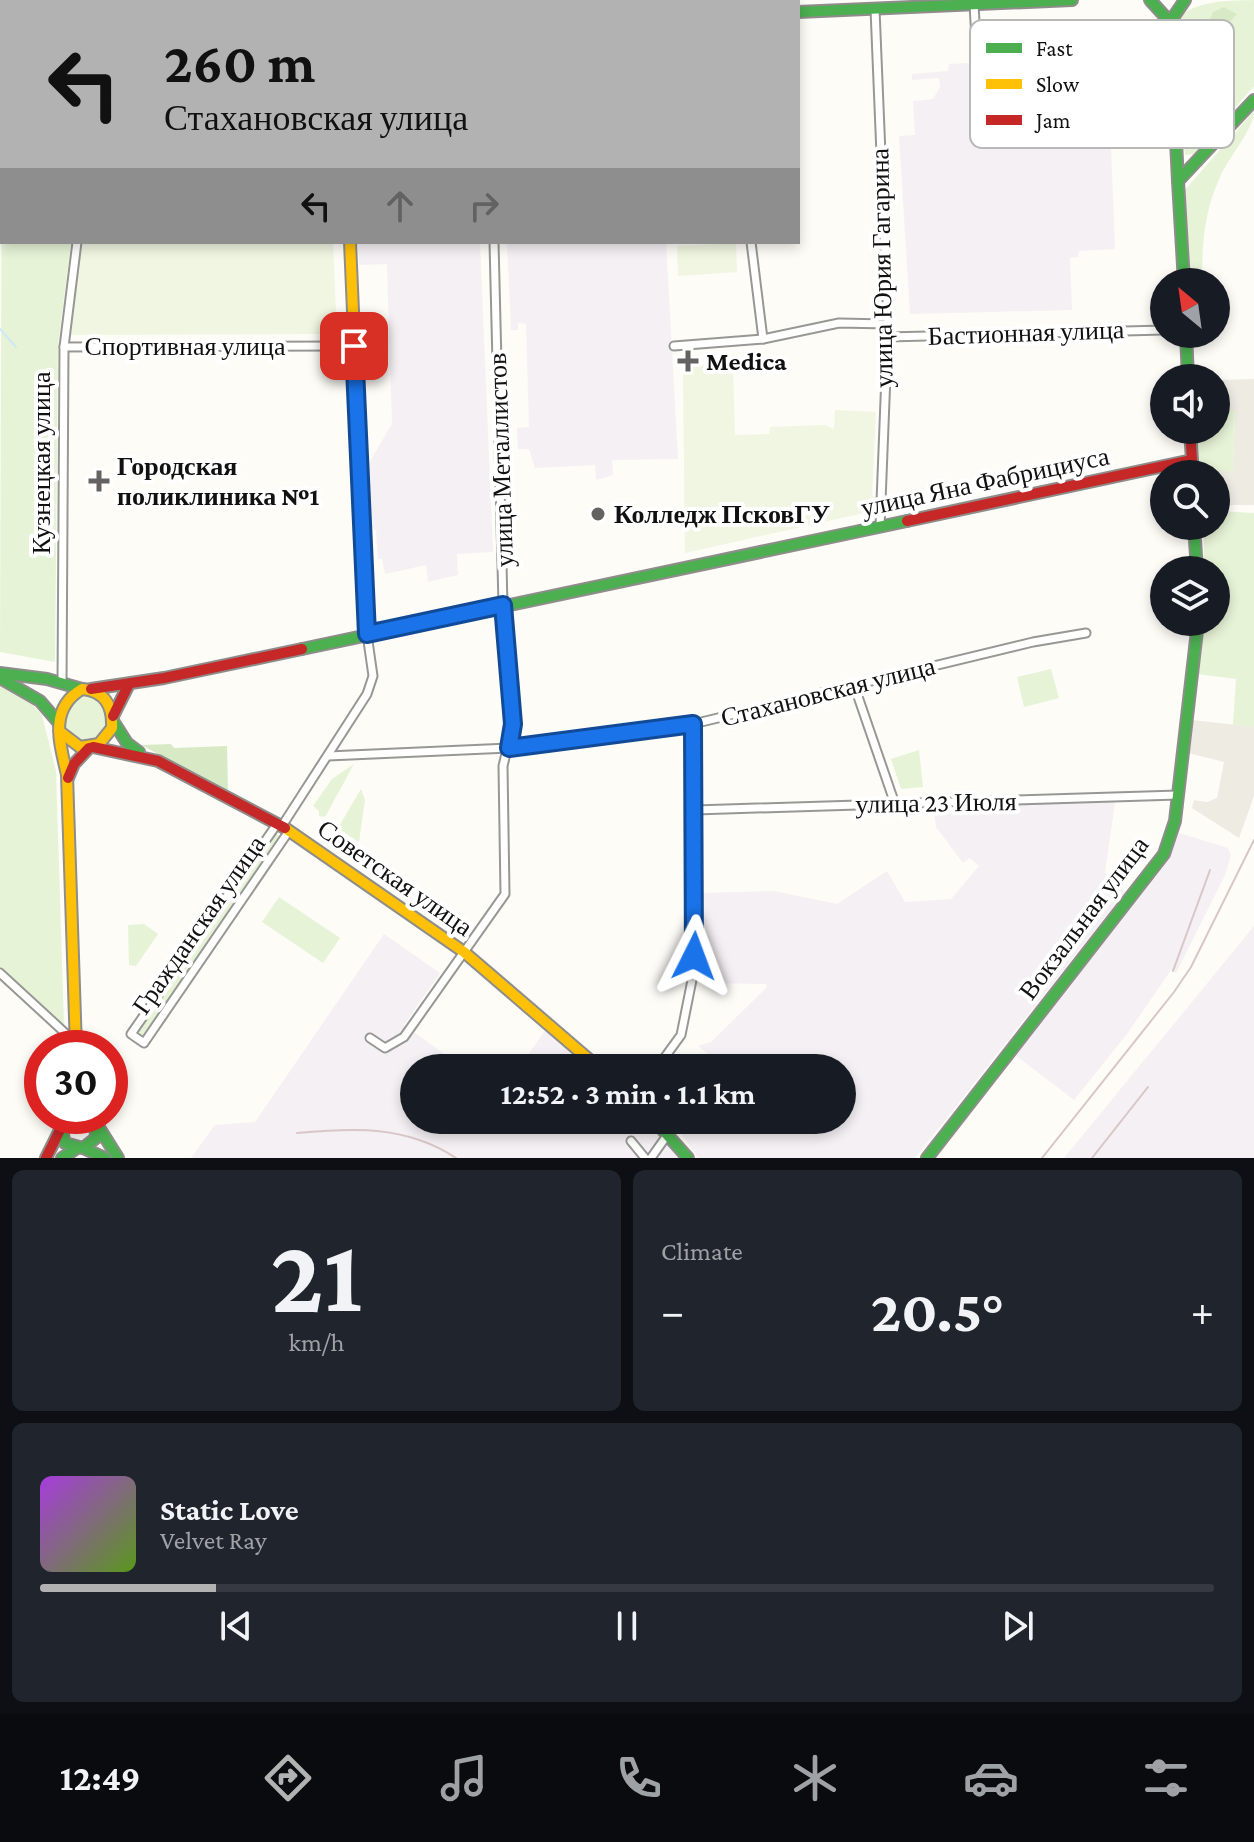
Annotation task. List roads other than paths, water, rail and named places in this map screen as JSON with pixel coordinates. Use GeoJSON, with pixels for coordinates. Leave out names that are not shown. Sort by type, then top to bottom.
{"type":"FeatureCollection","features":[{"type":"Feature","properties":{"kind":"main road"},"geometry":{"type":"LineString","coordinates":[[800,12],[1072,0]]}},
{"type":"Feature","properties":{"kind":"main road"},"geometry":{"type":"LineString","coordinates":[[1150,0],[1168,20]]}},
{"type":"Feature","properties":{"kind":"main road"},"geometry":{"type":"LineString","coordinates":[[1171,20],[1185,0]]}},
{"type":"Feature","properties":{"kind":"main road"},"geometry":{"type":"LineString","coordinates":[[1234,121],[1254,100]]}},
{"type":"Feature","properties":{"kind":"main road"},"geometry":{"type":"LineString","coordinates":[[1176,148],[1183,268]]}},
{"type":"Feature","properties":{"kind":"main road"},"geometry":{"type":"LineString","coordinates":[[1178,181],[1209,148]]}},
{"type":"Feature","properties":{"kind":"main road","name":"Гражданская улица"},"geometry":{"type":"LineString","coordinates":[[350,244],[367,634]]}},
{"type":"Feature","properties":{"kind":"main road"},"geometry":{"type":"LineString","coordinates":[[1191,444],[1192,460]]}},
{"type":"Feature","properties":{"kind":"main road","name":"улица Яна Фабрициуса"},"geometry":{"type":"LineString","coordinates":[[86,689],[129,684],[1150,469]]}},
{"type":"Feature","properties":{"kind":"main road","name":"Вокзальная улица"},"geometry":{"type":"LineString","coordinates":[[927,1158],[1160,861],[1175,821],[1196,636]]}},
{"type":"Feature","properties":{"kind":"main road"},"geometry":{"type":"LineString","coordinates":[[0,676],[86,689],[104,696],[113,718]]}},
{"type":"Feature","properties":{"kind":"main road"},"geometry":{"type":"LineString","coordinates":[[0,676],[47,706],[72,745],[91,747]]}},
{"type":"Feature","properties":{"kind":"main road"},"geometry":{"type":"LineString","coordinates":[[67,782],[71,768],[91,747],[105,740],[129,684]]}},
{"type":"Feature","properties":{"kind":"main road"},"geometry":{"type":"LineString","coordinates":[[75,1030],[67,782],[59,727],[61,705],[86,689]]}},
{"type":"Feature","properties":{"kind":"main road","name":"Советская улица"},"geometry":{"type":"LineString","coordinates":[[113,718],[127,743],[144,756],[283,827],[464,952],[583,1054]]}},
{"type":"Feature","properties":{"kind":"main road","name":"Советская улица"},"geometry":{"type":"LineString","coordinates":[[91,747],[144,756]]}},
{"type":"Feature","properties":{"kind":"main road"},"geometry":{"type":"LineString","coordinates":[[46,1158],[57,1134]]}},
{"type":"Feature","properties":{"kind":"main road"},"geometry":{"type":"LineString","coordinates":[[63,1134],[63,1139],[105,1158]]}},
{"type":"Feature","properties":{"kind":"main road"},"geometry":{"type":"LineString","coordinates":[[62,1158],[96,1138],[95,1134]]}},
{"type":"Feature","properties":{"kind":"main road"},"geometry":{"type":"LineString","coordinates":[[103,1134],[118,1158]]}},
{"type":"Feature","properties":{"kind":"main road"},"geometry":{"type":"LineString","coordinates":[[668,1134],[688,1158]]}},
{"type":"Feature","properties":{"kind":"street"},"geometry":{"type":"LineString","coordinates":[[974,4],[975,20]]}},
{"type":"Feature","properties":{"kind":"street","name":"улица Юрия Гагарина"},"geometry":{"type":"LineString","coordinates":[[875,9],[888,324],[880,527]]}},
{"type":"Feature","properties":{"kind":"street","name":"Кузнецкая улица"},"geometry":{"type":"LineString","coordinates":[[62,684],[65,666],[64,347],[77,244]]}},
{"type":"Feature","properties":{"kind":"street","name":"улица Металлистов"},"geometry":{"type":"LineString","coordinates":[[370,1038],[385,1048],[404,1037],[505,894],[503,766],[513,724],[503,605],[494,244]]}},
{"type":"Feature","properties":{"kind":"street"},"geometry":{"type":"LineString","coordinates":[[751,244],[763,339]]}},
{"type":"Feature","properties":{"kind":"street"},"geometry":{"type":"LineString","coordinates":[[674,346],[763,339],[839,323],[888,324]]}},
{"type":"Feature","properties":{"kind":"street","name":"Бастионная улица"},"geometry":{"type":"LineString","coordinates":[[887,337],[1150,330]]}},
{"type":"Feature","properties":{"kind":"street","name":"Спортивная улица"},"geometry":{"type":"LineString","coordinates":[[64,347],[354,346]]}},
{"type":"Feature","properties":{"kind":"street","name":"Стахановская улица"},"geometry":{"type":"LineString","coordinates":[[328,756],[509,748],[693,724],[1033,642],[1086,633]]}},
{"type":"Feature","properties":{"kind":"street","name":"Гражданская улица"},"geometry":{"type":"LineString","coordinates":[[283,827],[131,1034],[144,1043],[283,827],[371,685],[367,634]]}},
{"type":"Feature","properties":{"kind":"street"},"geometry":{"type":"LineString","coordinates":[[854,685],[895,804]]}},
{"type":"Feature","properties":{"kind":"street"},"geometry":{"type":"LineString","coordinates":[[668,1054],[679,1040],[690,1002],[696,928],[693,724]]}},
{"type":"Feature","properties":{"kind":"street","name":"улица 23 Июля"},"geometry":{"type":"LineString","coordinates":[[695,810],[1178,795]]}},
{"type":"Feature","properties":{"kind":"street"},"geometry":{"type":"LineString","coordinates":[[0,973],[59,1030]]}},
{"type":"Feature","properties":{"kind":"street"},"geometry":{"type":"LineString","coordinates":[[651,1158],[668,1134]]}},
{"type":"Feature","properties":{"kind":"street"},"geometry":{"type":"LineString","coordinates":[[631,1141],[645,1158]]}},
{"type":"Feature","properties":{"kind":"waterway"},"geometry":{"type":"LineString","coordinates":[[0,329],[16,347]]}},
{"type":"Feature","properties":{"kind":"railway"},"geometry":{"type":"LineString","coordinates":[[1042,1158],[1191,967],[1254,840]]}},
{"type":"Feature","properties":{"kind":"railway"},"geometry":{"type":"LineString","coordinates":[[1173,971],[1210,870]]}},
{"type":"Feature","properties":{"kind":"railway"},"geometry":{"type":"LineString","coordinates":[[1092,1158],[1148,1087]]}},
{"type":"Feature","properties":{"kind":"railway"},"geometry":{"type":"LineString","coordinates":[[297,1133],[359,1130],[399,1134],[418,1139],[456,1158]]}},
{"type":"Feature","properties":{"kind":"place","name":"Medica"},"geometry":{"type":"Point","coordinates":[688,361]}},
{"type":"Feature","properties":{"kind":"place","name":"Городская поликлиника №1"},"geometry":{"type":"Point","coordinates":[99,481]}},
{"type":"Feature","properties":{"kind":"place","name":"Колледж ПсковГУ"},"geometry":{"type":"Point","coordinates":[598,514]}}]}
